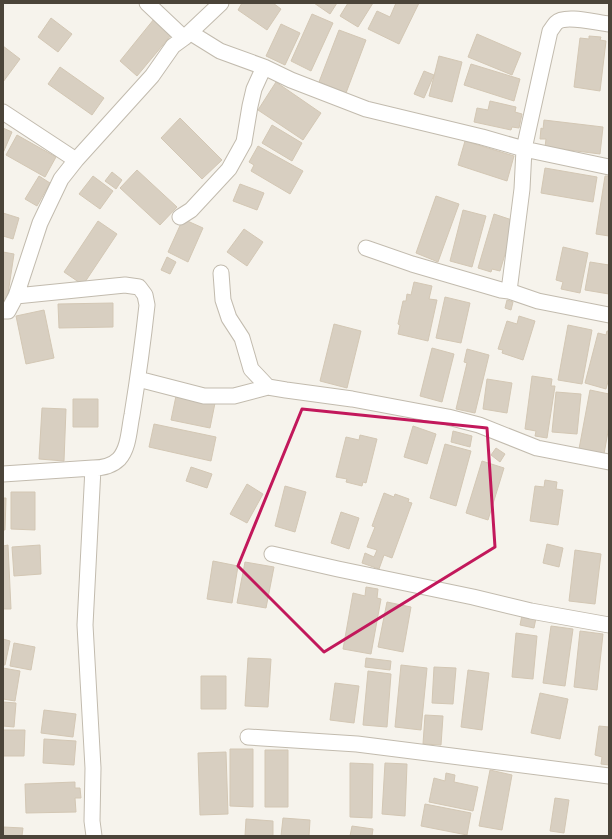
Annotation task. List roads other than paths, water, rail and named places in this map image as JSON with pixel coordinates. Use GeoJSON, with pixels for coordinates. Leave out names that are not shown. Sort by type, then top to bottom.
{"type":"FeatureCollection","features":[{"type":"Feature","properties":{"kind":"street"},"geometry":{"type":"LineString","coordinates":[[146,3],[187,36],[220,51],[264,67],[291,80],[366,109],[482,137],[524,149],[609,167]]}},
{"type":"Feature","properties":{"kind":"street"},"geometry":{"type":"LineString","coordinates":[[3,311],[8,311],[16,296],[40,223],[61,179],[76,160],[152,76],[173,46],[187,36],[221,3]]}},
{"type":"Feature","properties":{"kind":"street"},"geometry":{"type":"LineString","coordinates":[[509,291],[522,189],[524,149],[550,31],[556,22],[571,19],[609,24]]}},
{"type":"Feature","properties":{"kind":"street"},"geometry":{"type":"LineString","coordinates":[[180,217],[191,210],[229,169],[244,142],[254,89],[264,67]]}},
{"type":"Feature","properties":{"kind":"street"},"geometry":{"type":"LineString","coordinates":[[3,112],[76,160]]}},
{"type":"Feature","properties":{"kind":"street"},"geometry":{"type":"LineString","coordinates":[[366,248],[412,264],[509,291],[538,301],[609,315]]}},
{"type":"Feature","properties":{"kind":"street"},"geometry":{"type":"LineString","coordinates":[[222,273],[223,300],[229,318],[242,338],[251,368],[268,387]]}},
{"type":"Feature","properties":{"kind":"street"},"geometry":{"type":"LineString","coordinates":[[3,474],[105,468],[118,459],[124,451],[127,440],[138,379],[147,305],[145,295],[139,287],[125,286],[16,296]]}},
{"type":"Feature","properties":{"kind":"street"},"geometry":{"type":"LineString","coordinates":[[138,379],[204,396],[234,396],[268,387],[352,399],[448,417],[479,425],[537,448],[609,462]]}},
{"type":"Feature","properties":{"kind":"street"},"geometry":{"type":"LineString","coordinates":[[94,468],[85,625],[93,768],[92,821],[94,836]]}},
{"type":"Feature","properties":{"kind":"street"},"geometry":{"type":"LineString","coordinates":[[272,554],[531,610],[609,625]]}},
{"type":"Feature","properties":{"kind":"street"},"geometry":{"type":"LineString","coordinates":[[248,737],[356,744],[609,776]]}}]}
